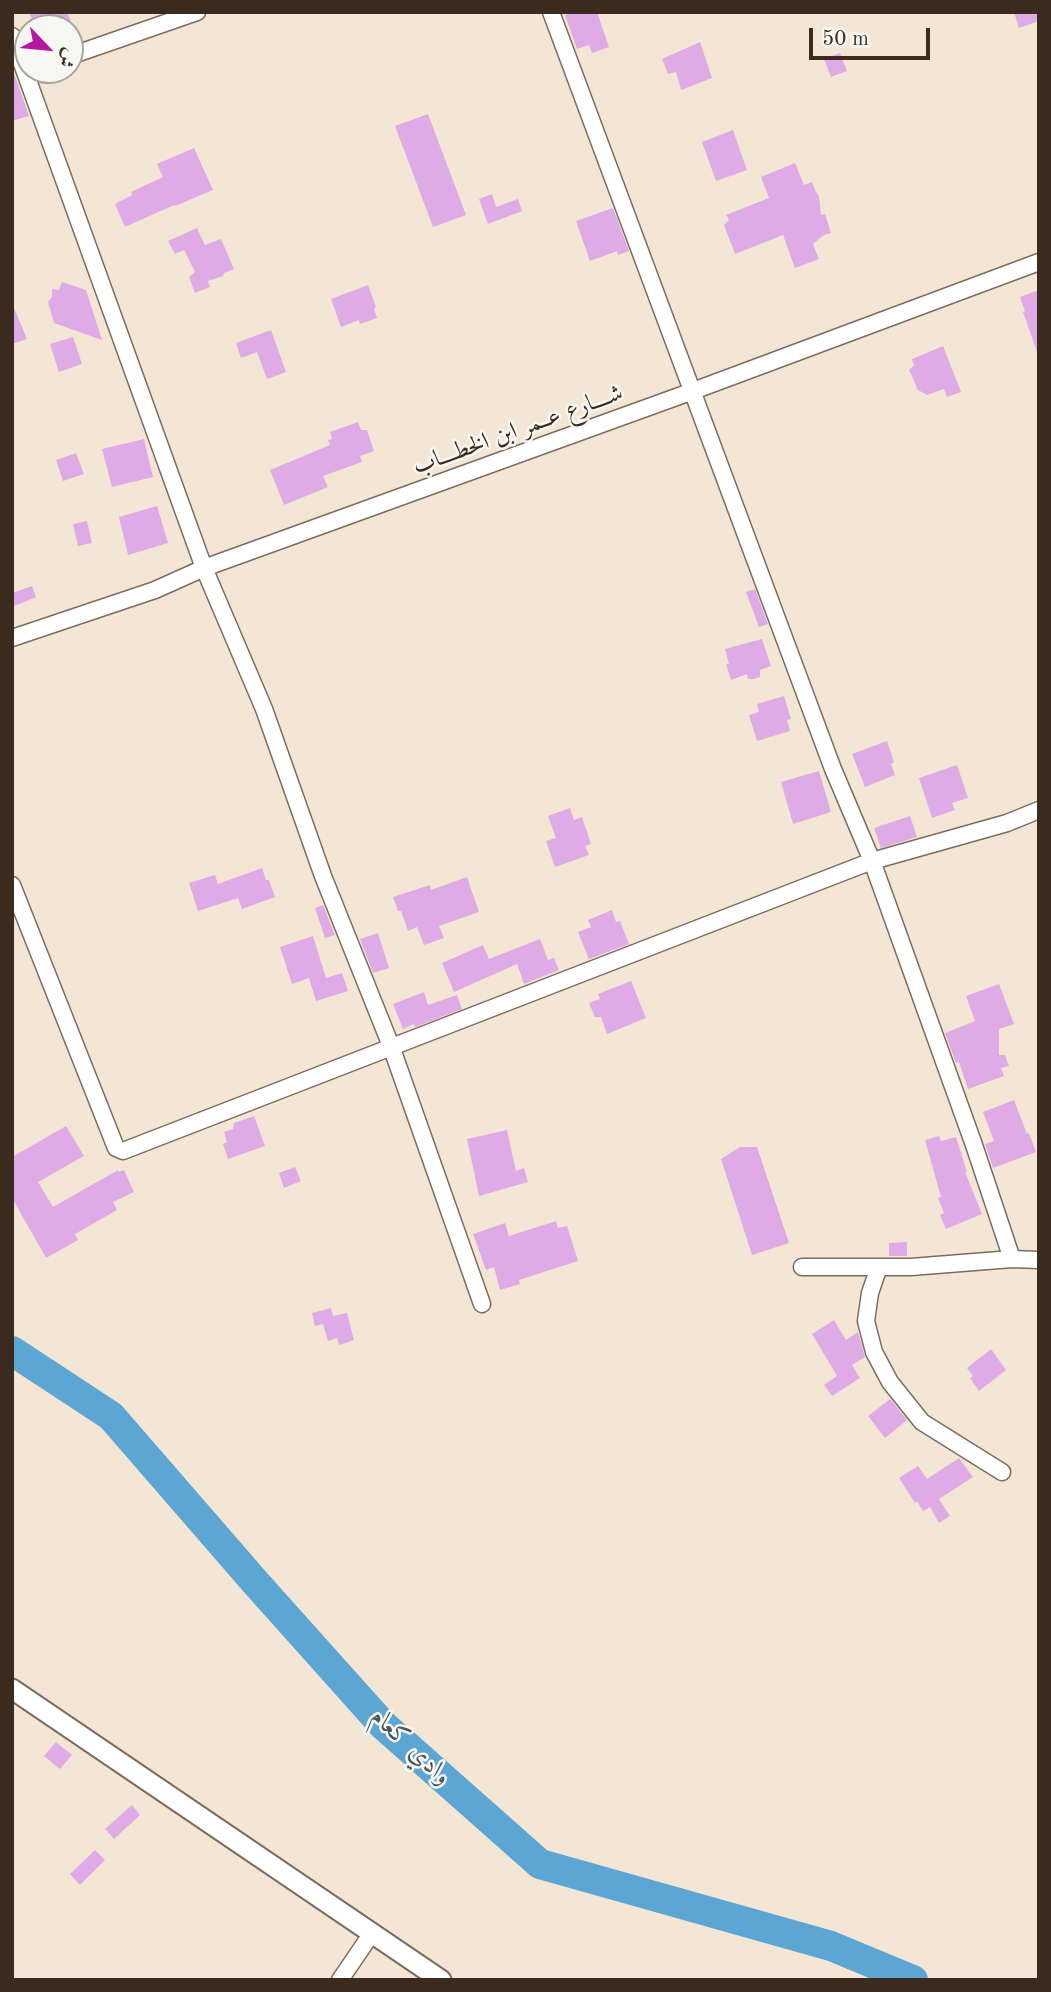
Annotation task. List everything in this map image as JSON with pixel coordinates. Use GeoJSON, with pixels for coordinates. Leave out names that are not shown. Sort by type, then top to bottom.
{"type":"FeatureCollection","features":[{"type":"Feature","properties":{"kind":"street"},"geometry":{"type":"LineString","coordinates":[[84,51],[197,12]]}},
{"type":"Feature","properties":{"kind":"street"},"geometry":{"type":"LineString","coordinates":[[551,12],[833,769],[872,862],[1012,1259]]}},
{"type":"Feature","properties":{"kind":"street"},"geometry":{"type":"LineString","coordinates":[[27,84],[205,568],[264,709],[323,876],[391,1046],[482,1304]]}},
{"type":"Feature","properties":{"kind":"street","name":"شــــارع عــمر ابن الخطــــاب"},"geometry":{"type":"LineString","coordinates":[[12,638],[155,590],[205,568],[1039,262]]}},
{"type":"Feature","properties":{"kind":"street"},"geometry":{"type":"LineString","coordinates":[[12,885],[119,1151],[872,862],[1007,823],[1039,810]]}},
{"type":"Feature","properties":{"kind":"street"},"geometry":{"type":"LineString","coordinates":[[803,1267],[911,1267],[1012,1259],[1039,1260]]}},
{"type":"Feature","properties":{"kind":"street"},"geometry":{"type":"LineString","coordinates":[[879,1267],[870,1293],[866,1321],[874,1352],[890,1382],[922,1422],[1002,1472]]}},
{"type":"Feature","properties":{"kind":"street"},"geometry":{"type":"LineString","coordinates":[[12,1689],[441,1980]]}},
{"type":"Feature","properties":{"kind":"street"},"geometry":{"type":"LineString","coordinates":[[340,1980],[372,1933]]}},
{"type":"Feature","properties":{"kind":"building"},"geometry":{"type":"Polygon","coordinates":[[[29,12],[68,14],[30,14],[29,12]]]}},
{"type":"Feature","properties":{"kind":"building"},"geometry":{"type":"Polygon","coordinates":[[[574,12],[597,12],[609,47],[592,53],[589,45],[577,49],[565,15],[574,12]]]}},
{"type":"Feature","properties":{"kind":"building"},"geometry":{"type":"Polygon","coordinates":[[[1014,12],[1039,12],[1039,21],[1019,28],[1014,12]]]}},
{"type":"Feature","properties":{"kind":"building"},"geometry":{"type":"Polygon","coordinates":[[[700,42],[712,78],[681,90],[676,72],[668,74],[662,59],[700,42]]]}},
{"type":"Feature","properties":{"kind":"building"},"geometry":{"type":"Polygon","coordinates":[[[840,53],[847,71],[831,77],[824,59],[840,53]]]}},
{"type":"Feature","properties":{"kind":"building"},"geometry":{"type":"Polygon","coordinates":[[[14,73],[14,84],[18,84],[29,116],[12,121],[14,73]]]}},
{"type":"Feature","properties":{"kind":"building"},"geometry":{"type":"Polygon","coordinates":[[[428,114],[466,215],[433,227],[395,126],[428,114]]]}},
{"type":"Feature","properties":{"kind":"building"},"geometry":{"type":"Polygon","coordinates":[[[733,130],[747,170],[716,181],[702,142],[733,130]]]}},
{"type":"Feature","properties":{"kind":"building"},"geometry":{"type":"Polygon","coordinates":[[[194,148],[213,190],[125,227],[115,204],[132,195],[131,192],[163,177],[157,164],[194,148]]]}},
{"type":"Feature","properties":{"kind":"building"},"geometry":{"type":"Polygon","coordinates":[[[795,163],[804,185],[812,182],[819,196],[821,215],[825,214],[831,233],[813,244],[819,259],[795,268],[783,235],[735,254],[724,225],[729,220],[726,215],[769,198],[761,177],[795,163]]]}},
{"type":"Feature","properties":{"kind":"building"},"geometry":{"type":"Polygon","coordinates":[[[492,194],[496,207],[518,199],[522,211],[488,224],[479,199],[492,194]]]}},
{"type":"Feature","properties":{"kind":"building"},"geometry":{"type":"Polygon","coordinates":[[[613,208],[629,251],[618,255],[617,251],[590,261],[576,221],[613,208]]]}},
{"type":"Feature","properties":{"kind":"building"},"geometry":{"type":"Polygon","coordinates":[[[197,228],[205,245],[221,239],[234,269],[208,281],[210,287],[195,293],[189,277],[195,272],[184,250],[175,254],[168,241],[197,228]]]}},
{"type":"Feature","properties":{"kind":"building"},"geometry":{"type":"Polygon","coordinates":[[[62,282],[86,290],[102,340],[54,323],[48,302],[52,297],[52,289],[59,290],[62,282]]]}},
{"type":"Feature","properties":{"kind":"building"},"geometry":{"type":"Polygon","coordinates":[[[368,285],[377,318],[360,324],[359,320],[341,327],[331,299],[368,285]]]}},
{"type":"Feature","properties":{"kind":"building"},"geometry":{"type":"Polygon","coordinates":[[[1039,290],[1039,352],[1037,352],[1020,297],[1039,290]]]}},
{"type":"Feature","properties":{"kind":"building"},"geometry":{"type":"Polygon","coordinates":[[[12,303],[27,339],[12,344],[12,303]]]}},
{"type":"Feature","properties":{"kind":"building"},"geometry":{"type":"Polygon","coordinates":[[[271,330],[286,372],[267,379],[257,352],[241,358],[236,343],[271,330]]]}},
{"type":"Feature","properties":{"kind":"building"},"geometry":{"type":"Polygon","coordinates":[[[73,337],[82,364],[59,372],[50,344],[73,337]]]}},
{"type":"Feature","properties":{"kind":"building"},"geometry":{"type":"Polygon","coordinates":[[[943,346],[961,392],[947,397],[944,389],[927,395],[918,390],[909,370],[914,365],[912,359],[943,346]]]}},
{"type":"Feature","properties":{"kind":"building"},"geometry":{"type":"Polygon","coordinates":[[[358,422],[361,430],[367,430],[374,451],[360,456],[362,462],[323,476],[328,487],[284,505],[270,470],[330,445],[330,432],[358,422]]]}},
{"type":"Feature","properties":{"kind":"building"},"geometry":{"type":"Polygon","coordinates":[[[144,439],[153,477],[112,487],[102,449],[144,439]]]}},
{"type":"Feature","properties":{"kind":"building"},"geometry":{"type":"Polygon","coordinates":[[[76,453],[84,474],[63,481],[56,460],[76,453]]]}},
{"type":"Feature","properties":{"kind":"building"},"geometry":{"type":"Polygon","coordinates":[[[157,506],[168,543],[128,555],[119,517],[157,506]]]}},
{"type":"Feature","properties":{"kind":"building"},"geometry":{"type":"Polygon","coordinates":[[[87,521],[92,543],[78,546],[73,524],[87,521]]]}},
{"type":"Feature","properties":{"kind":"building"},"geometry":{"type":"Polygon","coordinates":[[[32,586],[36,597],[12,607],[12,593],[32,586]]]}},
{"type":"Feature","properties":{"kind":"building"},"geometry":{"type":"Polygon","coordinates":[[[755,589],[768,624],[759,627],[746,592],[755,589]]]}},
{"type":"Feature","properties":{"kind":"building"},"geometry":{"type":"Polygon","coordinates":[[[762,639],[771,666],[760,670],[760,677],[748,679],[747,674],[731,680],[725,649],[762,639]]]}},
{"type":"Feature","properties":{"kind":"building"},"geometry":{"type":"Polygon","coordinates":[[[784,696],[791,719],[787,720],[790,731],[757,741],[749,715],[759,712],[757,704],[784,696]]]}},
{"type":"Feature","properties":{"kind":"building"},"geometry":{"type":"Polygon","coordinates":[[[887,741],[895,775],[865,787],[852,754],[887,741]]]}},
{"type":"Feature","properties":{"kind":"building"},"geometry":{"type":"Polygon","coordinates":[[[957,765],[968,798],[952,803],[955,810],[932,818],[919,778],[957,765]]]}},
{"type":"Feature","properties":{"kind":"building"},"geometry":{"type":"Polygon","coordinates":[[[819,771],[831,812],[793,824],[781,782],[819,771]]]}},
{"type":"Feature","properties":{"kind":"building"},"geometry":{"type":"Polygon","coordinates":[[[570,808],[574,820],[582,817],[591,844],[585,846],[589,855],[555,867],[546,841],[556,838],[548,816],[570,808]]]}},
{"type":"Feature","properties":{"kind":"building"},"geometry":{"type":"Polygon","coordinates":[[[910,816],[917,837],[881,848],[874,828],[910,816]]]}},
{"type":"Feature","properties":{"kind":"building"},"geometry":{"type":"Polygon","coordinates":[[[262,868],[275,897],[242,909],[238,898],[198,911],[189,883],[215,875],[218,884],[262,868]]]}},
{"type":"Feature","properties":{"kind":"building"},"geometry":{"type":"Polygon","coordinates":[[[467,877],[479,912],[439,926],[444,938],[424,945],[417,927],[408,931],[393,897],[430,885],[431,890],[467,877]]]}},
{"type":"Feature","properties":{"kind":"building"},"geometry":{"type":"Polygon","coordinates":[[[323,905],[335,935],[325,938],[315,908],[323,905]]]}},
{"type":"Feature","properties":{"kind":"building"},"geometry":{"type":"Polygon","coordinates":[[[612,910],[616,922],[620,921],[629,944],[589,959],[578,932],[591,927],[588,920],[612,910]]]}},
{"type":"Feature","properties":{"kind":"building"},"geometry":{"type":"Polygon","coordinates":[[[378,933],[389,968],[373,973],[360,939],[378,933]]]}},
{"type":"Feature","properties":{"kind":"building"},"geometry":{"type":"Polygon","coordinates":[[[313,936],[326,978],[342,973],[348,991],[316,1001],[309,978],[292,984],[280,947],[313,936]]]}},
{"type":"Feature","properties":{"kind":"building"},"geometry":{"type":"Polygon","coordinates":[[[540,939],[548,960],[554,958],[559,970],[524,984],[517,964],[454,992],[442,963],[483,945],[489,959],[540,939]]]}},
{"type":"Feature","properties":{"kind":"building"},"geometry":{"type":"Polygon","coordinates":[[[631,981],[646,1018],[607,1034],[601,1017],[595,1017],[589,1003],[600,999],[598,994],[631,981]]]}},
{"type":"Feature","properties":{"kind":"building"},"geometry":{"type":"Polygon","coordinates":[[[999,984],[1014,1024],[999,1029],[999,1055],[1005,1055],[1009,1066],[1001,1068],[1004,1076],[968,1089],[945,1033],[975,1021],[966,996],[999,984]]]}},
{"type":"Feature","properties":{"kind":"building"},"geometry":{"type":"Polygon","coordinates":[[[424,992],[428,1005],[457,995],[462,1009],[403,1029],[393,1004],[424,992]]]}},
{"type":"Feature","properties":{"kind":"building"},"geometry":{"type":"Polygon","coordinates":[[[1014,1100],[1036,1152],[993,1168],[985,1144],[994,1141],[983,1112],[1014,1100]]]}},
{"type":"Feature","properties":{"kind":"building"},"geometry":{"type":"Polygon","coordinates":[[[254,1116],[265,1146],[228,1159],[223,1144],[227,1142],[224,1132],[233,1129],[234,1123],[254,1116]]]}},
{"type":"Feature","properties":{"kind":"building"},"geometry":{"type":"Polygon","coordinates":[[[66,1126],[84,1156],[38,1182],[53,1207],[118,1170],[124,1170],[134,1192],[113,1202],[117,1210],[75,1234],[78,1240],[46,1258],[12,1198],[12,1157],[66,1126]]]}},
{"type":"Feature","properties":{"kind":"building"},"geometry":{"type":"Polygon","coordinates":[[[507,1130],[516,1171],[524,1168],[528,1182],[479,1196],[467,1139],[507,1130]]]}},
{"type":"Feature","properties":{"kind":"building"},"geometry":{"type":"Polygon","coordinates":[[[939,1136],[941,1141],[956,1137],[965,1172],[982,1214],[946,1229],[940,1215],[944,1213],[938,1198],[941,1197],[925,1140],[939,1136]]]}},
{"type":"Feature","properties":{"kind":"building"},"geometry":{"type":"Polygon","coordinates":[[[740,1147],[757,1147],[789,1243],[752,1255],[721,1159],[740,1147]]]}},
{"type":"Feature","properties":{"kind":"building"},"geometry":{"type":"Polygon","coordinates":[[[295,1167],[301,1181],[284,1188],[279,1173],[295,1167]]]}},
{"type":"Feature","properties":{"kind":"building"},"geometry":{"type":"Polygon","coordinates":[[[556,1221],[558,1228],[567,1226],[578,1261],[519,1280],[520,1284],[500,1290],[494,1267],[486,1270],[473,1234],[505,1223],[509,1236],[556,1221]]]}},
{"type":"Feature","properties":{"kind":"building"},"geometry":{"type":"Polygon","coordinates":[[[907,1242],[907,1256],[889,1256],[889,1243],[907,1242]]]}},
{"type":"Feature","properties":{"kind":"building"},"geometry":{"type":"Polygon","coordinates":[[[331,1308],[333,1316],[347,1313],[354,1340],[339,1345],[337,1338],[328,1341],[323,1324],[315,1326],[312,1313],[331,1308]]]}},
{"type":"Feature","properties":{"kind":"building"},"geometry":{"type":"Polygon","coordinates":[[[834,1320],[846,1340],[858,1332],[865,1357],[852,1365],[860,1378],[832,1396],[824,1385],[837,1376],[812,1334],[834,1320]]]}},
{"type":"Feature","properties":{"kind":"building"},"geometry":{"type":"Polygon","coordinates":[[[991,1349],[1006,1370],[979,1391],[967,1368],[991,1349]]]}},
{"type":"Feature","properties":{"kind":"building"},"geometry":{"type":"Polygon","coordinates":[[[890,1399],[907,1420],[885,1438],[868,1416],[890,1399]]]}},
{"type":"Feature","properties":{"kind":"building"},"geometry":{"type":"Polygon","coordinates":[[[959,1458],[973,1477],[939,1499],[950,1516],[939,1523],[930,1507],[923,1511],[917,1501],[915,1503],[899,1478],[918,1466],[927,1479],[959,1458]]]}},
{"type":"Feature","properties":{"kind":"building"},"geometry":{"type":"Polygon","coordinates":[[[56,1742],[72,1755],[60,1769],[44,1756],[56,1742]]]}},
{"type":"Feature","properties":{"kind":"building"},"geometry":{"type":"Polygon","coordinates":[[[132,1805],[140,1815],[114,1839],[105,1829],[132,1805]]]}},
{"type":"Feature","properties":{"kind":"building"},"geometry":{"type":"Polygon","coordinates":[[[95,1850],[105,1860],[80,1885],[70,1874],[95,1850]]]}},
{"type":"Feature","properties":{"kind":"waterway","name":"وادي كعام"},"geometry":{"type":"LineString","coordinates":[[12,1351],[111,1416],[383,1725],[540,1864],[831,1946],[913,1980]]}}]}
